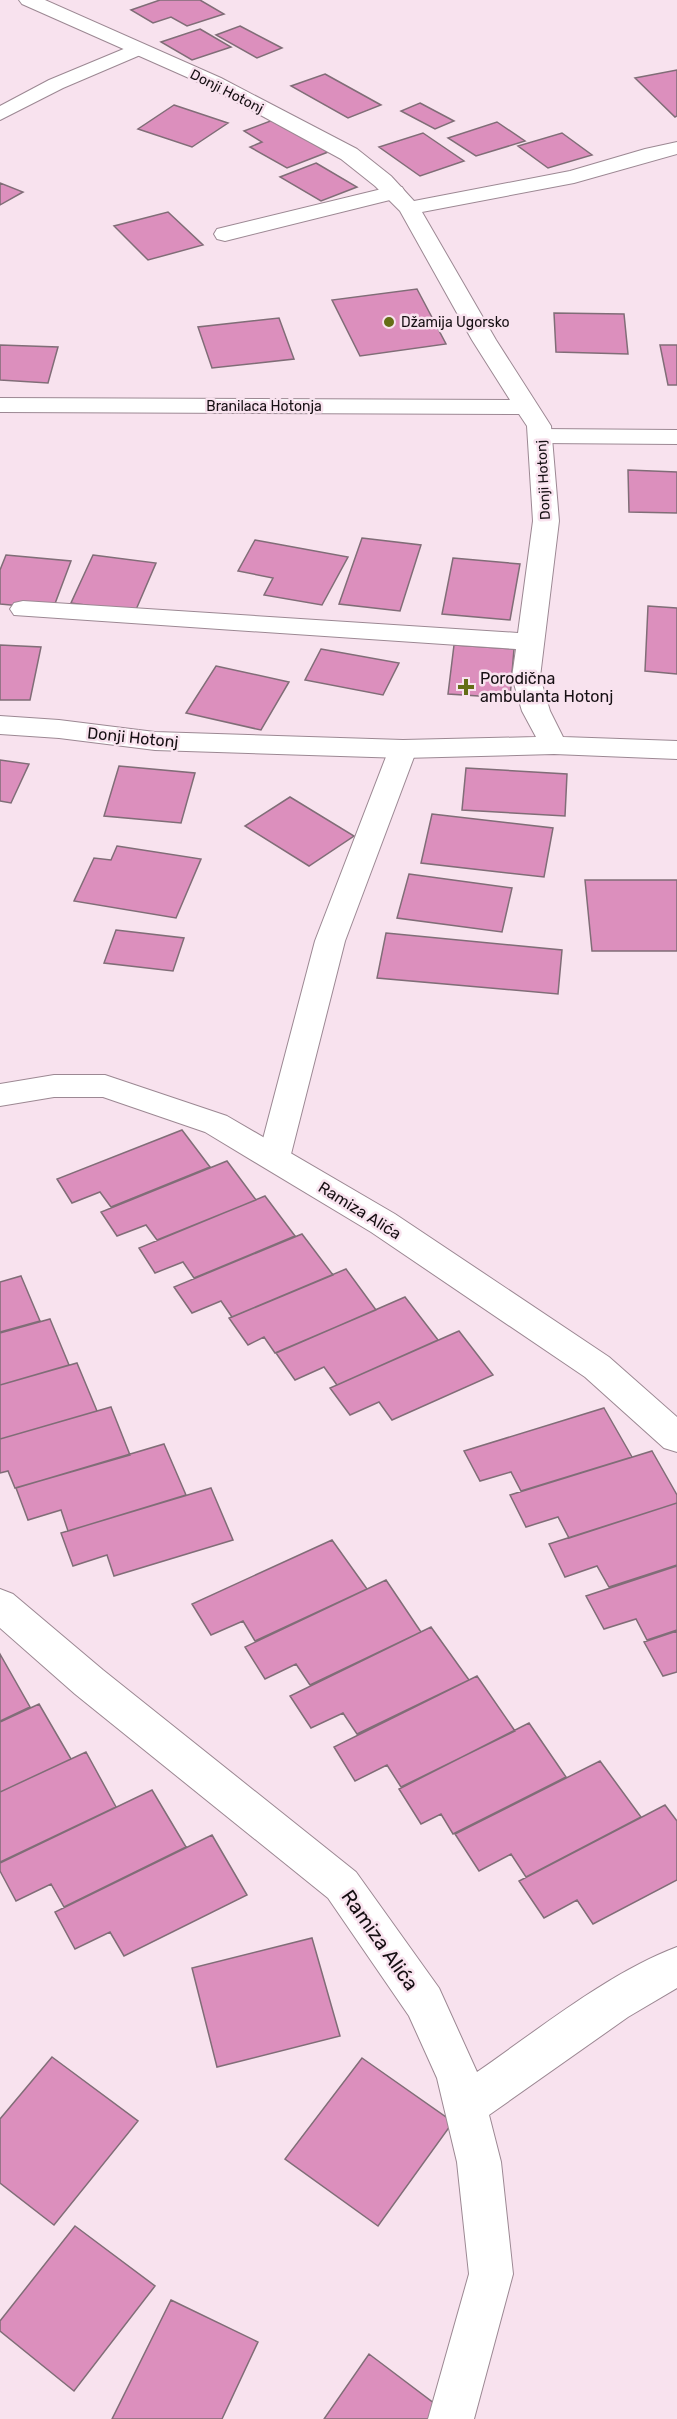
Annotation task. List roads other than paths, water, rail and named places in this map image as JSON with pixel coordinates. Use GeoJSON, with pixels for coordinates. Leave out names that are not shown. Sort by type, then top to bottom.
{"type":"FeatureCollection","features":[{"type":"Feature","properties":{"kind":"street","name":"Donji Hotonj"},"geometry":{"type":"LineString","coordinates":[[28,0],[214,82],[349,154],[402,200],[484,340],[539,426],[546,521],[526,677],[536,711],[554,745]]}},
{"type":"Feature","properties":{"kind":"street"},"geometry":{"type":"LineString","coordinates":[[0,114],[56,84],[138,49]]}},
{"type":"Feature","properties":{"kind":"street"},"geometry":{"type":"LineString","coordinates":[[225,234],[402,200],[574,177],[652,153],[677,148]]}},
{"type":"Feature","properties":{"kind":"street","name":"Branilaca Hotonja"},"geometry":{"type":"LineString","coordinates":[[0,405],[527,407]]}},
{"type":"Feature","properties":{"kind":"street"},"geometry":{"type":"LineString","coordinates":[[540,436],[677,437]]}},
{"type":"Feature","properties":{"kind":"street"},"geometry":{"type":"LineString","coordinates":[[23,609],[530,642]]}},
{"type":"Feature","properties":{"kind":"street","name":"Donji Hotonj"},"geometry":{"type":"LineString","coordinates":[[0,724],[155,741],[403,749],[554,745],[677,750]]}},
{"type":"Feature","properties":{"kind":"street"},"geometry":{"type":"LineString","coordinates":[[274,1158],[330,941],[403,749]]}},
{"type":"Feature","properties":{"kind":"street","name":"Ramiza Alića"},"geometry":{"type":"LineString","coordinates":[[0,1095],[54,1086],[105,1086],[216,1124],[383,1223],[597,1367],[677,1438]]}},
{"type":"Feature","properties":{"kind":"street","name":"Ramiza Alića"},"geometry":{"type":"LineString","coordinates":[[0,1605],[89,1682],[342,1885],[424,2002],[458,2077],[479,2162],[491,2274],[451,2419]]}},
{"type":"Feature","properties":{"kind":"street"},"geometry":{"type":"LineString","coordinates":[[465,2106],[613,2002],[677,1966]]}},
{"type":"Feature","properties":{"kind":"place","name":"Džamija Ugorsko"},"geometry":{"type":"Point","coordinates":[389,322]}},
{"type":"Feature","properties":{"kind":"place","name":"Porodična ambulanta Hotonj"},"geometry":{"type":"Point","coordinates":[466,687]}}]}
